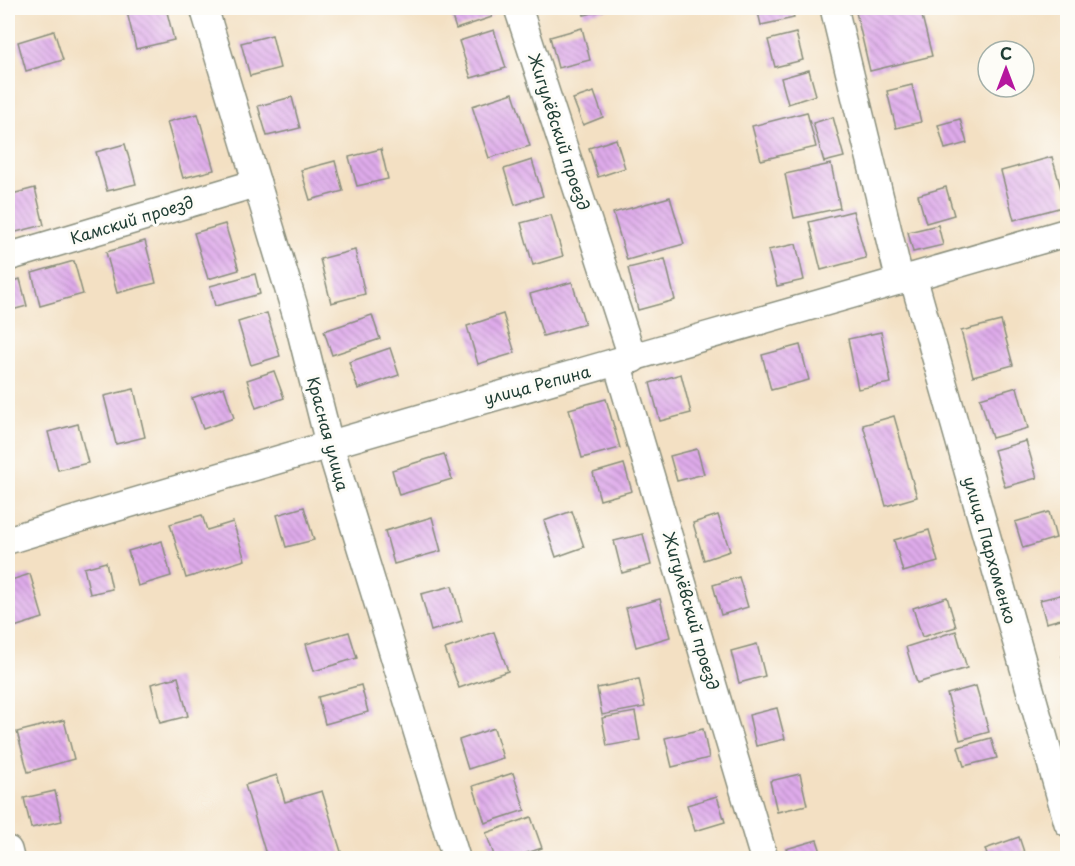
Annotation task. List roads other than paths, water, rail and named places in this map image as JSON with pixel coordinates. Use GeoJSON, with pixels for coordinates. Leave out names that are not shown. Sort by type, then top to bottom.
{"type":"FeatureCollection","features":[{"type":"Feature","properties":{"kind":"street","name":"Красная улица"},"geometry":{"type":"LineString","coordinates":[[204,8],[298,320],[329,443],[456,858]]}},
{"type":"Feature","properties":{"kind":"street","name":"Жигулёвский проезд"},"geometry":{"type":"LineString","coordinates":[[518,8],[625,361],[764,858]]}},
{"type":"Feature","properties":{"kind":"street","name":"улица Пархоменко"},"geometry":{"type":"LineString","coordinates":[[834,8],[907,279],[1068,823]]}},
{"type":"Feature","properties":{"kind":"street","name":"Камский проезд"},"geometry":{"type":"LineString","coordinates":[[8,257],[257,183]]}},
{"type":"Feature","properties":{"kind":"street","name":"улица Репина"},"geometry":{"type":"LineString","coordinates":[[8,540],[329,443],[625,361],[1068,232]]}},
{"type":"Feature","properties":{"kind":"street"},"geometry":{"type":"LineString","coordinates":[[8,850],[10,858]]}}]}
